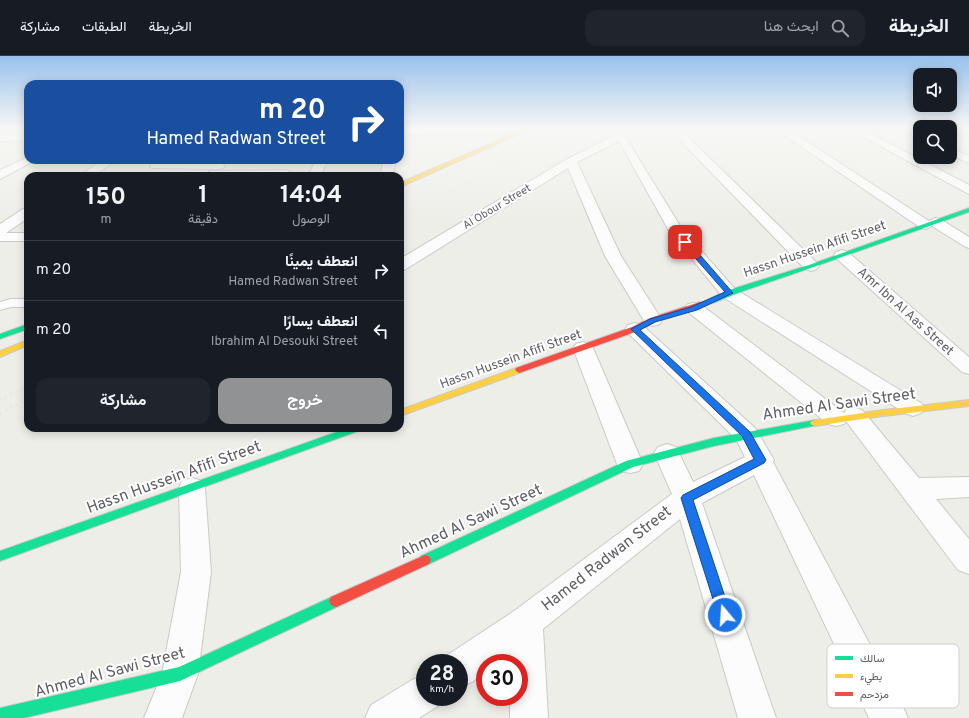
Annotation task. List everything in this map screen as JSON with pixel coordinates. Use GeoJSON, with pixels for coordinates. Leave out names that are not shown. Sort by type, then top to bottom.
{"type":"FeatureCollection","features":[{"type":"Feature","properties":{"kind":"street"},"geometry":{"type":"LineString","coordinates":[[7,159],[24,159]]}},
{"type":"Feature","properties":{"kind":"street"},"geometry":{"type":"LineString","coordinates":[[404,175],[443,159]]}},
{"type":"Feature","properties":{"kind":"street"},"geometry":{"type":"LineString","coordinates":[[404,182],[459,159]]}},
{"type":"Feature","properties":{"kind":"street","name":"Al Obour Street"},"geometry":{"type":"LineString","coordinates":[[404,264],[576,159]]}},
{"type":"Feature","properties":{"kind":"street"},"geometry":{"type":"LineString","coordinates":[[634,159],[676,231],[729,293],[913,408]]}},
{"type":"Feature","properties":{"kind":"street"},"geometry":{"type":"LineString","coordinates":[[704,159],[811,266]]}},
{"type":"Feature","properties":{"kind":"street"},"geometry":{"type":"LineString","coordinates":[[828,159],[931,224],[969,243]]}},
{"type":"Feature","properties":{"kind":"street"},"geometry":{"type":"LineString","coordinates":[[910,159],[969,190]]}},
{"type":"Feature","properties":{"kind":"street"},"geometry":{"type":"LineString","coordinates":[[0,175],[24,161]]}},
{"type":"Feature","properties":{"kind":"street"},"geometry":{"type":"LineString","coordinates":[[571,161],[644,325],[746,434],[761,460],[852,644]]}},
{"type":"Feature","properties":{"kind":"street"},"geometry":{"type":"LineString","coordinates":[[91,172],[104,164]]}},
{"type":"Feature","properties":{"kind":"street"},"geometry":{"type":"LineString","coordinates":[[156,166],[200,164]]}},
{"type":"Feature","properties":{"kind":"street"},"geometry":{"type":"LineString","coordinates":[[214,172],[221,164]]}},
{"type":"Feature","properties":{"kind":"street","name":"Hassn Hussein Afifi Street"},"geometry":{"type":"LineString","coordinates":[[404,412],[694,308],[729,293],[811,266],[969,210]]}},
{"type":"Feature","properties":{"kind":"street"},"geometry":{"type":"LineString","coordinates":[[0,217],[24,215]]}},
{"type":"Feature","properties":{"kind":"street"},"geometry":{"type":"LineString","coordinates":[[0,230],[24,216]]}},
{"type":"Feature","properties":{"kind":"street"},"geometry":{"type":"LineString","coordinates":[[0,237],[24,237]]}},
{"type":"Feature","properties":{"kind":"street","name":"Amr Ibn Al Aas Street"},"geometry":{"type":"LineString","coordinates":[[842,255],[969,368]]}},
{"type":"Feature","properties":{"kind":"street"},"geometry":{"type":"LineString","coordinates":[[694,308],[845,417],[912,489],[969,561]]}},
{"type":"Feature","properties":{"kind":"street"},"geometry":{"type":"LineString","coordinates":[[0,337],[24,328]]}},
{"type":"Feature","properties":{"kind":"street"},"geometry":{"type":"LineString","coordinates":[[0,354],[24,344]]}},
{"type":"Feature","properties":{"kind":"street"},"geometry":{"type":"LineString","coordinates":[[584,348],[630,464]]}},
{"type":"Feature","properties":{"kind":"street","name":"Ahmed Al Sawi Street"},"geometry":{"type":"LineString","coordinates":[[0,716],[180,674],[630,464],[667,453],[746,434],[845,417],[969,402]]}},
{"type":"Feature","properties":{"kind":"street","name":"Hassn Hussein Afifi Street"},"geometry":{"type":"LineString","coordinates":[[0,556],[192,488],[341,432]]}},
{"type":"Feature","properties":{"kind":"street"},"geometry":{"type":"LineString","coordinates":[[667,453],[687,498],[757,718]]}},
{"type":"Feature","properties":{"kind":"street","name":"Hamed Radwan Street"},"geometry":{"type":"LineString","coordinates":[[468,663],[526,622],[687,498],[761,460]]}},
{"type":"Feature","properties":{"kind":"street"},"geometry":{"type":"LineString","coordinates":[[912,489],[969,487]]}},
{"type":"Feature","properties":{"kind":"street"},"geometry":{"type":"LineString","coordinates":[[163,718],[180,674],[196,572],[192,488]]}},
{"type":"Feature","properties":{"kind":"street"},"geometry":{"type":"LineString","coordinates":[[526,622],[530,718]]}},
{"type":"Feature","properties":{"kind":"street"},"geometry":{"type":"LineString","coordinates":[[384,718],[416,705]]}},
{"type":"Feature","properties":{"kind":"street"},"geometry":{"type":"LineString","coordinates":[[884,708],[889,718]]}},
{"type":"Feature","properties":{"kind":"lane"},"geometry":{"type":"LineString","coordinates":[[0,306],[11,303],[24,303]]}},
{"type":"Feature","properties":{"kind":"railway"},"geometry":{"type":"LineString","coordinates":[[476,180],[519,159]]}},
{"type":"Feature","properties":{"kind":"railway"},"geometry":{"type":"LineString","coordinates":[[404,215],[478,179]]}},
{"type":"Feature","properties":{"kind":"railway"},"geometry":{"type":"LineString","coordinates":[[404,208],[436,193]]}},
{"type":"Feature","properties":{"kind":"railway"},"geometry":{"type":"LineString","coordinates":[[0,400],[24,388]]}},
{"type":"Feature","properties":{"kind":"railway"},"geometry":{"type":"LineString","coordinates":[[0,413],[24,401]]}},
{"type":"Feature","properties":{"kind":"traffic: fast"},"geometry":{"type":"LineString","coordinates":[[703,304],[729,293],[811,266],[969,210]]}},
{"type":"Feature","properties":{"kind":"traffic: fast"},"geometry":{"type":"LineString","coordinates":[[0,337],[24,328]]}},
{"type":"Feature","properties":{"kind":"traffic: fast"},"geometry":{"type":"LineString","coordinates":[[425,560],[630,464],[714,442],[815,423]]}},
{"type":"Feature","properties":{"kind":"traffic: fast"},"geometry":{"type":"LineString","coordinates":[[0,556],[347,432]]}},
{"type":"Feature","properties":{"kind":"traffic: fast"},"geometry":{"type":"LineString","coordinates":[[0,716],[180,674],[336,601]]}},
{"type":"Feature","properties":{"kind":"traffic: slow"},"geometry":{"type":"LineString","coordinates":[[404,183],[460,159]]}},
{"type":"Feature","properties":{"kind":"traffic: slow"},"geometry":{"type":"LineString","coordinates":[[0,354],[24,344]]}},
{"type":"Feature","properties":{"kind":"traffic: slow"},"geometry":{"type":"LineString","coordinates":[[404,412],[519,370]]}},
{"type":"Feature","properties":{"kind":"traffic: slow"},"geometry":{"type":"LineString","coordinates":[[815,423],[969,403]]}},
{"type":"Feature","properties":{"kind":"traffic: jam"},"geometry":{"type":"LineString","coordinates":[[519,370],[635,329],[653,320],[703,304]]}},
{"type":"Feature","properties":{"kind":"traffic: jam"},"geometry":{"type":"LineString","coordinates":[[336,601],[425,560]]}},
{"type":"Feature","properties":{"kind":"route"},"geometry":{"type":"LineString","coordinates":[[685,242],[729,293],[694,308],[653,320],[635,329],[746,434],[761,460],[687,498],[725,615]]}}]}
